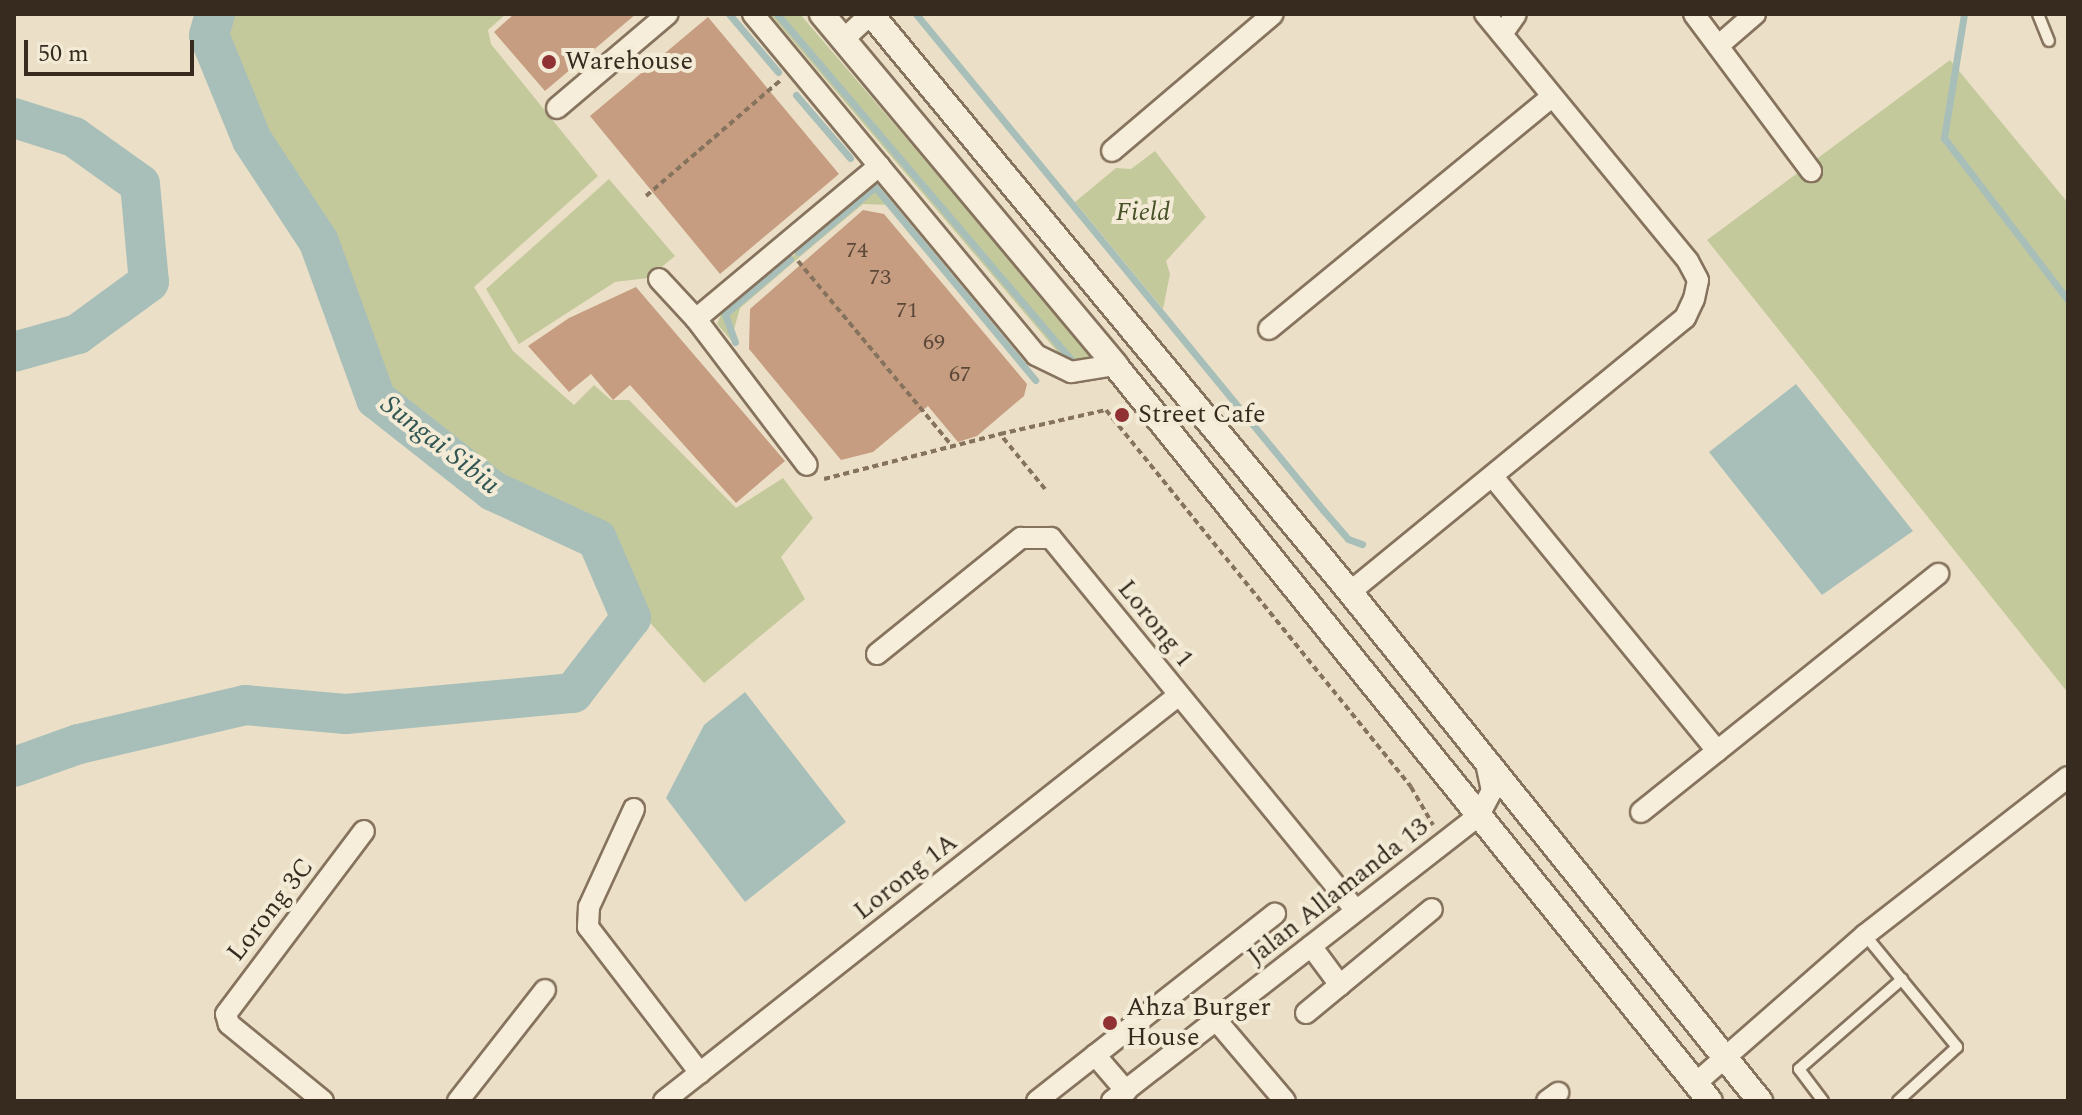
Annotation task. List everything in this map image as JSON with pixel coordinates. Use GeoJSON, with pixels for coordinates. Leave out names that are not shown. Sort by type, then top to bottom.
{"type":"FeatureCollection","features":[{"type":"Feature","properties":{"kind":"street"},"geometry":{"type":"LineString","coordinates":[[557,108],[668,14]]}},
{"type":"Feature","properties":{"kind":"street"},"geometry":{"type":"LineString","coordinates":[[753,14],[1036,355],[1071,372],[1115,365]]}},
{"type":"Feature","properties":{"kind":"street"},"geometry":{"type":"LineString","coordinates":[[822,14],[1115,365],[1703,1092],[1724,1058],[1865,935],[2068,777]]}},
{"type":"Feature","properties":{"kind":"street"},"geometry":{"type":"LineString","coordinates":[[844,39],[871,14],[1350,592],[1487,767],[1760,1101]]}},
{"type":"Feature","properties":{"kind":"street"},"geometry":{"type":"LineString","coordinates":[[1112,151],[1273,14]]}},
{"type":"Feature","properties":{"kind":"street"},"geometry":{"type":"LineString","coordinates":[[1350,592],[1685,318],[1698,280],[1688,261],[1485,14]]}},
{"type":"Feature","properties":{"kind":"street"},"geometry":{"type":"LineString","coordinates":[[1502,34],[1516,14]]}},
{"type":"Feature","properties":{"kind":"street"},"geometry":{"type":"LineString","coordinates":[[1694,14],[1811,171]]}},
{"type":"Feature","properties":{"kind":"street"},"geometry":{"type":"LineString","coordinates":[[1718,46],[1755,14]]}},
{"type":"Feature","properties":{"kind":"street"},"geometry":{"type":"LineString","coordinates":[[1269,329],[1551,97]]}},
{"type":"Feature","properties":{"kind":"street"},"geometry":{"type":"LineString","coordinates":[[696,319],[786,247],[879,166]]}},
{"type":"Feature","properties":{"kind":"street"},"geometry":{"type":"LineString","coordinates":[[659,279],[696,319],[813,473]]}},
{"type":"Feature","properties":{"kind":"street"},"geometry":{"type":"LineString","coordinates":[[1493,477],[1717,751]]}},
{"type":"Feature","properties":{"kind":"street","name":"Lorong 1"},"geometry":{"type":"LineString","coordinates":[[877,654],[1021,538],[1043,535],[1051,538],[1356,910]]}},
{"type":"Feature","properties":{"kind":"street"},"geometry":{"type":"LineString","coordinates":[[1641,812],[1938,574]]}},
{"type":"Feature","properties":{"kind":"street","name":"Lorong 1A"},"geometry":{"type":"LineString","coordinates":[[664,1101],[1179,695]]}},
{"type":"Feature","properties":{"kind":"street"},"geometry":{"type":"LineString","coordinates":[[1479,815],[1492,791],[1487,767]]}},
{"type":"Feature","properties":{"kind":"street"},"geometry":{"type":"LineString","coordinates":[[634,809],[589,907],[588,927],[700,1073]]}},
{"type":"Feature","properties":{"kind":"street","name":"Jalan Allamanda 13"},"geometry":{"type":"LineString","coordinates":[[1119,1096],[1479,815]]}},
{"type":"Feature","properties":{"kind":"street","name":"Lorong 3C"},"geometry":{"type":"LineString","coordinates":[[323,1101],[229,1024],[228,1008],[364,831]]}},
{"type":"Feature","properties":{"kind":"street"},"geometry":{"type":"LineString","coordinates":[[1306,1013],[1432,909]]}},
{"type":"Feature","properties":{"kind":"street"},"geometry":{"type":"LineString","coordinates":[[1037,1101],[1275,914]]}},
{"type":"Feature","properties":{"kind":"street"},"geometry":{"type":"LineString","coordinates":[[1311,946],[1340,985]]}},
{"type":"Feature","properties":{"kind":"street"},"geometry":{"type":"LineString","coordinates":[[458,1101],[545,990]]}},
{"type":"Feature","properties":{"kind":"street"},"geometry":{"type":"LineString","coordinates":[[1216,1020],[1285,1101]]}},
{"type":"Feature","properties":{"kind":"street"},"geometry":{"type":"LineString","coordinates":[[1095,1055],[1119,1096]]}},
{"type":"Feature","properties":{"kind":"lane"},"geometry":{"type":"LineString","coordinates":[[2038,14],[2049,41]]}},
{"type":"Feature","properties":{"kind":"lane"},"geometry":{"type":"LineString","coordinates":[[1865,935],[1957,1047],[1898,1101]]}},
{"type":"Feature","properties":{"kind":"lane"},"geometry":{"type":"LineString","coordinates":[[1823,1101],[1799,1069],[1902,979]]}},
{"type":"Feature","properties":{"kind":"path"},"geometry":{"type":"LineString","coordinates":[[646,196],[798,65]]}},
{"type":"Feature","properties":{"kind":"path"},"geometry":{"type":"LineString","coordinates":[[786,247],[952,446]]}},
{"type":"Feature","properties":{"kind":"path"},"geometry":{"type":"LineString","coordinates":[[813,473],[952,446],[1106,410],[1411,787],[1434,824],[1423,834]]}},
{"type":"Feature","properties":{"kind":"path"},"geometry":{"type":"LineString","coordinates":[[1000,434],[1045,489]]}},
{"type":"Feature","properties":{"kind":"green space"},"geometry":{"type":"Polygon","coordinates":[[[229,14],[506,14],[488,30],[491,44],[598,176],[474,287],[513,351],[574,405],[594,385],[611,400],[629,400],[736,508],[783,478],[813,518],[781,557],[805,599],[704,683],[644,616],[600,531],[503,485],[385,398],[332,246],[265,141],[224,34],[229,14]]]}},
{"type":"Feature","properties":{"kind":"green space"},"geometry":{"type":"Polygon","coordinates":[[[770,14],[800,14],[1097,361],[1074,371],[770,14]]]}},
{"type":"Feature","properties":{"kind":"green space"},"geometry":{"type":"Polygon","coordinates":[[[1950,60],[2068,203],[2068,693],[1707,240],[1950,60]]]}},
{"type":"Feature","properties":{"kind":"green space","name":"Field"},"geometry":{"type":"Polygon","coordinates":[[[1155,151],[1206,217],[1166,261],[1170,274],[1163,309],[1075,202],[1116,168],[1131,169],[1155,151]]]}},
{"type":"Feature","properties":{"kind":"green space"},"geometry":{"type":"Polygon","coordinates":[[[609,179],[675,256],[648,278],[615,282],[519,344],[486,289],[609,179]]]}},
{"type":"Feature","properties":{"kind":"green space"},"geometry":{"type":"Polygon","coordinates":[[[874,190],[892,205],[863,204],[803,254],[740,308],[731,340],[717,324],[721,314],[874,190]]]}},
{"type":"Feature","properties":{"kind":"water"},"geometry":{"type":"Polygon","coordinates":[[[1796,384],[1913,531],[1822,595],[1709,452],[1796,384]]]}},
{"type":"Feature","properties":{"kind":"water"},"geometry":{"type":"Polygon","coordinates":[[[745,692],[846,822],[745,902],[666,798],[704,725],[745,692]]]}},
{"type":"Feature","properties":{"kind":"building","name":"Warehouse"},"geometry":{"type":"Polygon","coordinates":[[[514,14],[636,14],[545,91],[494,32],[514,14]]]}},
{"type":"Feature","properties":{"kind":"building"},"geometry":{"type":"Polygon","coordinates":[[[708,17],[839,174],[720,274],[590,116],[708,17]]]}},
{"type":"Feature","properties":{"kind":"building"},"geometry":{"type":"Polygon","coordinates":[[[863,210],[884,214],[1027,384],[1024,396],[977,436],[958,442],[928,406],[873,452],[841,460],[749,349],[750,309],[863,210]]]}},
{"type":"Feature","properties":{"kind":"building"},"geometry":{"type":"Polygon","coordinates":[[[636,287],[785,461],[736,503],[630,385],[613,400],[591,374],[569,392],[528,346],[569,318],[636,287]]]}},
{"type":"Feature","properties":{"kind":"waterway","name":"Sungai Sibiu"},"geometry":{"type":"LineString","coordinates":[[14,767],[79,744],[245,705],[346,714],[573,693],[631,618],[597,539],[493,491],[376,399],[319,242],[252,140],[209,35],[215,14]]}},
{"type":"Feature","properties":{"kind":"waterway"},"geometry":{"type":"LineString","coordinates":[[729,14],[778,72]]}},
{"type":"Feature","properties":{"kind":"waterway"},"geometry":{"type":"LineString","coordinates":[[777,14],[1077,366]]}},
{"type":"Feature","properties":{"kind":"waterway"},"geometry":{"type":"LineString","coordinates":[[916,14],[1323,510],[1348,539],[1362,544]]}},
{"type":"Feature","properties":{"kind":"waterway"},"geometry":{"type":"LineString","coordinates":[[1964,14],[1944,138],[2068,300]]}},
{"type":"Feature","properties":{"kind":"waterway"},"geometry":{"type":"LineString","coordinates":[[796,95],[850,158]]}},
{"type":"Feature","properties":{"kind":"waterway","name":"Sungai Sibiu"},"geometry":{"type":"LineString","coordinates":[[14,118],[74,137],[140,184],[149,282],[78,334],[14,352]]}},
{"type":"Feature","properties":{"kind":"waterway"},"geometry":{"type":"LineString","coordinates":[[798,252],[875,187],[1035,380]]}},
{"type":"Feature","properties":{"kind":"waterway"},"geometry":{"type":"LineString","coordinates":[[735,342],[725,314],[790,259]]}},
{"type":"Feature","properties":{"kind":"place","name":"Warehouse"},"geometry":{"type":"Point","coordinates":[549,62]}},
{"type":"Feature","properties":{"kind":"place","name":"Street Cafe"},"geometry":{"type":"Point","coordinates":[1122,415]}},
{"type":"Feature","properties":{"kind":"place","name":"Ahza Burger House"},"geometry":{"type":"Point","coordinates":[1110,1023]}}]}
